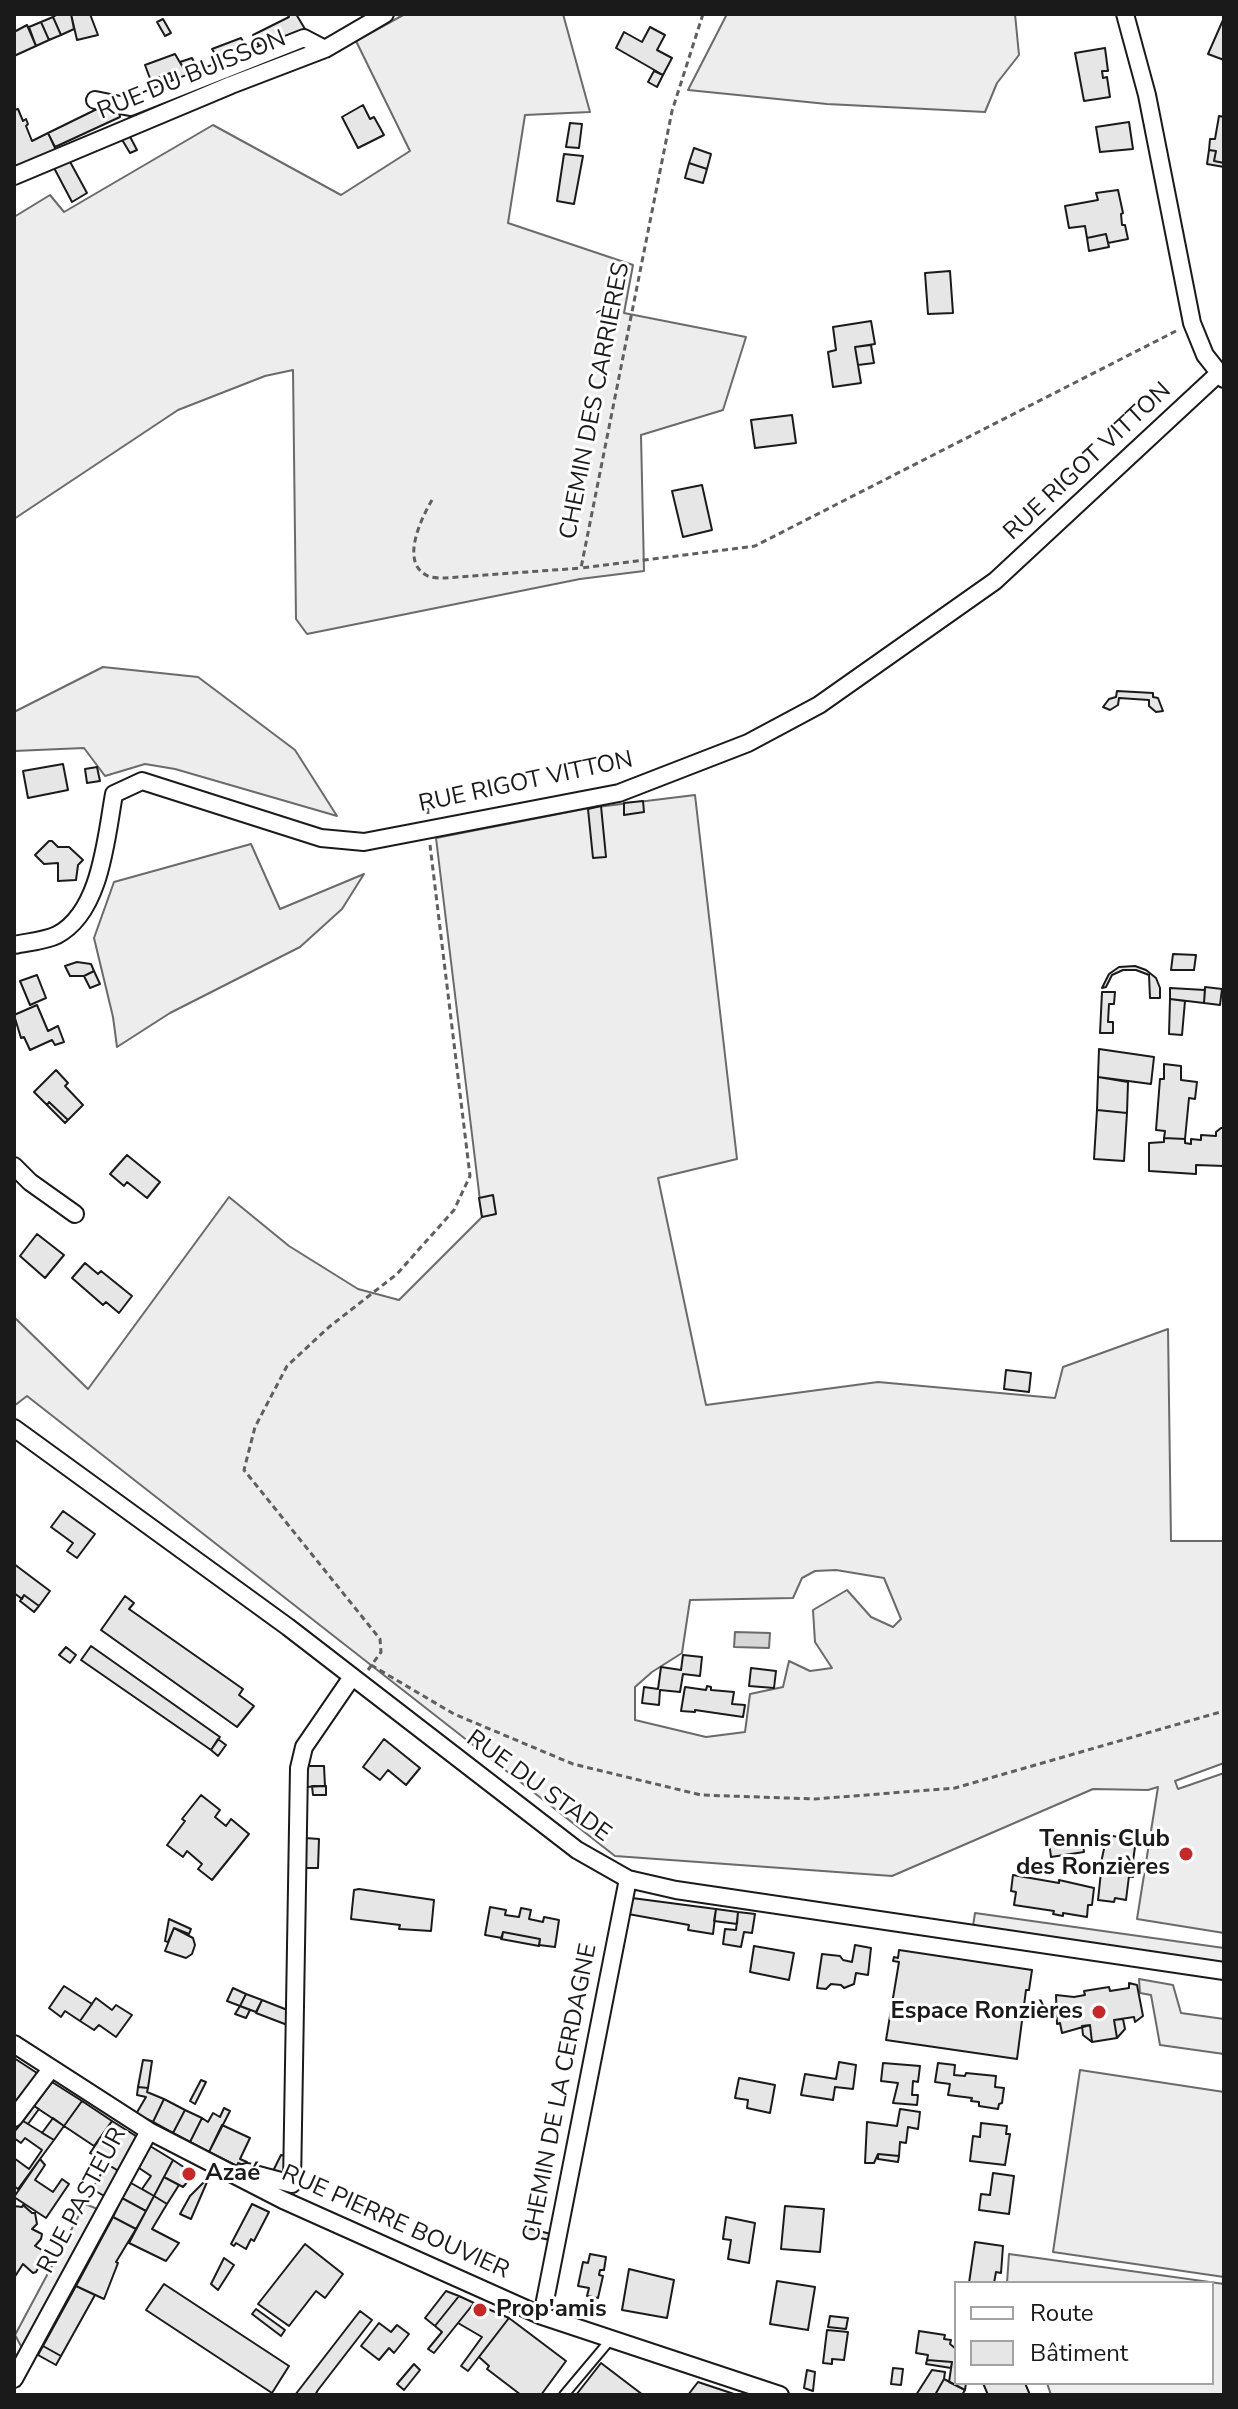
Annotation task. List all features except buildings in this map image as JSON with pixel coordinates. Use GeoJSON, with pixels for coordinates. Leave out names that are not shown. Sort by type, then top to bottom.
{"type":"FeatureCollection","features":[{"type":"Feature","properties":{"kind":"street","name":"RUE DU BUISSON"},"geometry":{"type":"LineString","coordinates":[[14,176],[325,49],[385,14]]}},
{"type":"Feature","properties":{"kind":"street"},"geometry":{"type":"LineString","coordinates":[[1125,14],[1147,95],[1192,323],[1205,355],[1222,374]]}},
{"type":"Feature","properties":{"kind":"street"},"geometry":{"type":"LineString","coordinates":[[95,100],[130,107],[304,38],[325,49]]}},
{"type":"Feature","properties":{"kind":"street","name":"RUE RIGOT VITTON"},"geometry":{"type":"LineString","coordinates":[[14,945],[56,936],[73,923],[86,905],[100,873],[114,794],[142,781],[321,838],[364,842],[619,793],[748,743],[819,705],[995,581],[1222,374]]}},
{"type":"Feature","properties":{"kind":"street"},"geometry":{"type":"LineString","coordinates":[[14,1166],[30,1182],[75,1214]]}},
{"type":"Feature","properties":{"kind":"street","name":"RUE DU STADE"},"geometry":{"type":"LineString","coordinates":[[14,1428],[352,1677],[577,1850],[628,1879],[676,1890],[1224,1971]]}},
{"type":"Feature","properties":{"kind":"street"},"geometry":{"type":"LineString","coordinates":[[237,2176],[247,2172],[292,2184],[299,1768],[304,1747],[352,1677]]}},
{"type":"Feature","properties":{"kind":"street","name":"CHEMIN DE LA CERDAGNE"},"geometry":{"type":"LineString","coordinates":[[542,2316],[628,1879]]}},
{"type":"Feature","properties":{"kind":"street","name":"RUE PIERRE BOUVIER"},"geometry":{"type":"LineString","coordinates":[[14,2044],[149,2131],[283,2200],[542,2316],[780,2395]]}},
{"type":"Feature","properties":{"kind":"street"},"geometry":{"type":"LineString","coordinates":[[14,2118],[51,2069]]}},
{"type":"Feature","properties":{"kind":"street","name":"RUE PASTEUR"},"geometry":{"type":"LineString","coordinates":[[16,2371],[149,2131]]}},
{"type":"Feature","properties":{"kind":"lane"},"geometry":{"type":"LineString","coordinates":[[564,2395],[611,2339]]}},
{"type":"Feature","properties":{"kind":"path","name":"CHEMIN DES CARRIÈRES"},"geometry":{"type":"LineString","coordinates":[[703,14],[672,111],[581,568],[755,546],[1192,323]]}},
{"type":"Feature","properties":{"kind":"path"},"geometry":{"type":"LineString","coordinates":[[432,500],[414,543],[416,565],[426,576],[445,578],[581,568]]}},
{"type":"Feature","properties":{"kind":"path"},"geometry":{"type":"LineString","coordinates":[[428,829],[470,1176],[454,1210],[397,1274],[329,1327],[287,1366],[255,1427],[244,1470],[380,1639],[381,1652],[371,1665],[454,1714],[573,1764],[701,1795],[815,1799],[955,1788],[1224,1711]]}},
{"type":"Feature","properties":{"kind":"shaded area"},"geometry":{"type":"Polygon","coordinates":[[[405,14],[563,14],[590,112],[525,115],[508,223],[633,265],[624,313],[746,337],[723,410],[641,435],[644,571],[580,579],[307,634],[296,619],[293,370],[265,376],[178,410],[14,519],[14,217],[50,195],[64,212],[213,125],[341,195],[410,151],[356,41],[405,14]]]}},
{"type":"Feature","properties":{"kind":"shaded area"},"geometry":{"type":"Polygon","coordinates":[[[727,14],[1015,14],[1019,55],[997,83],[985,112],[827,104],[688,90],[727,14]]]}},
{"type":"Feature","properties":{"kind":"shaded area"},"geometry":{"type":"Polygon","coordinates":[[[103,667],[198,677],[295,750],[337,816],[175,769],[145,764],[105,776],[84,748],[14,751],[14,712],[103,667]]]}},
{"type":"Feature","properties":{"kind":"shaded area"},"geometry":{"type":"Polygon","coordinates":[[[695,795],[737,1159],[658,1178],[706,1405],[878,1382],[1055,1398],[1063,1367],[1168,1329],[1171,1541],[1224,1541],[1224,1763],[1175,1781],[1178,1789],[1224,1773],[1224,1933],[1137,1919],[1158,1787],[1148,1790],[1093,1789],[892,1876],[615,1856],[27,1396],[14,1406],[14,1317],[88,1389],[229,1197],[289,1246],[358,1289],[399,1300],[482,1217],[436,838],[589,808],[695,795]],[[836,1570],[815,1571],[802,1578],[793,1598],[690,1600],[682,1653],[635,1687],[635,1720],[706,1737],[745,1732],[750,1694],[783,1687],[789,1661],[810,1671],[832,1668],[815,1642],[813,1610],[847,1590],[871,1617],[893,1627],[901,1619],[884,1578],[836,1570]]]}},
{"type":"Feature","properties":{"kind":"shaded area"},"geometry":{"type":"Polygon","coordinates":[[[251,844],[280,909],[364,874],[342,909],[300,947],[170,1013],[117,1047],[94,938],[114,882],[251,844]]]}},
{"type":"Feature","properties":{"kind":"shaded area"},"geometry":{"type":"Polygon","coordinates":[[[735,1632],[770,1633],[769,1648],[734,1647],[735,1632]]]}},
{"type":"Feature","properties":{"kind":"shaded area"},"geometry":{"type":"Polygon","coordinates":[[[975,1913],[1224,1948],[1224,1963],[973,1926],[975,1913]]]}},
{"type":"Feature","properties":{"kind":"shaded area"},"geometry":{"type":"Polygon","coordinates":[[[1139,1979],[1173,1985],[1181,2013],[1224,2019],[1224,2054],[1160,2045],[1151,1995],[1140,1993],[1139,1979]]]}},
{"type":"Feature","properties":{"kind":"shaded area"},"geometry":{"type":"Polygon","coordinates":[[[1080,2070],[1224,2092],[1224,2277],[1053,2252],[1080,2070]]]}},
{"type":"Feature","properties":{"kind":"shaded area"},"geometry":{"type":"Polygon","coordinates":[[[85,2204],[100,2210],[22,2348],[15,2335],[85,2204]]]}},
{"type":"Feature","properties":{"kind":"shaded area"},"geometry":{"type":"Polygon","coordinates":[[[1009,2254],[1202,2281],[1007,2281],[1009,2254]]]}},
{"type":"Feature","properties":{"kind":"shaded area"},"geometry":{"type":"Polygon","coordinates":[[[1214,2283],[1224,2284],[1224,2395],[1051,2395],[1048,2385],[1214,2385],[1214,2283]]]}},
{"type":"Feature","properties":{"kind":"place","name":"Tennis Club des Ronzières"},"geometry":{"type":"Point","coordinates":[1186,1854]}},
{"type":"Feature","properties":{"kind":"place","name":"Espace Ronzières"},"geometry":{"type":"Point","coordinates":[1099,2012]}},
{"type":"Feature","properties":{"kind":"place","name":"Azaé"},"geometry":{"type":"Point","coordinates":[189,2174]}},
{"type":"Feature","properties":{"kind":"place","name":"Prop'amis"},"geometry":{"type":"Point","coordinates":[480,2310]}}]}
